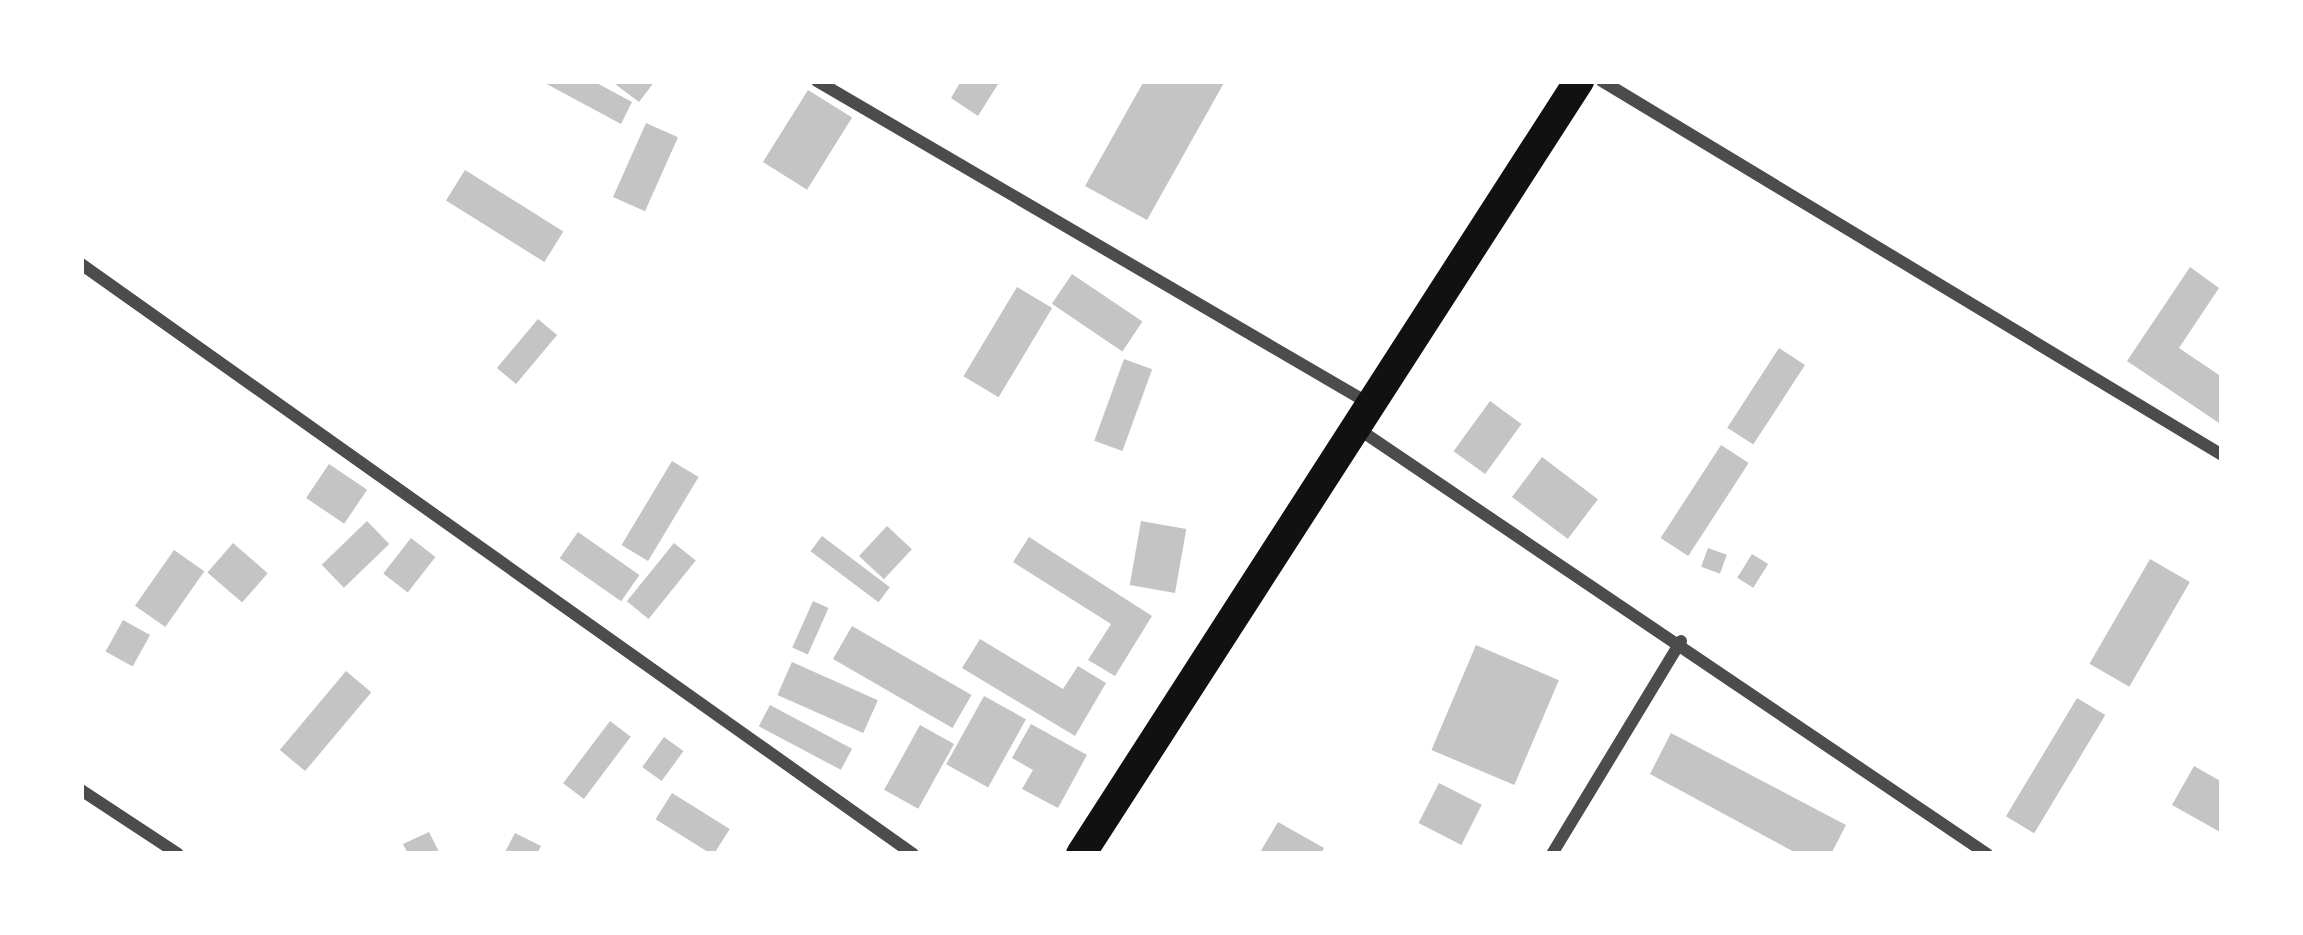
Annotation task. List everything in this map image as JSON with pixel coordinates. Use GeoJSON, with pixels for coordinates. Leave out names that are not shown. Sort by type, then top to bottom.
{"type":"FeatureCollection","features":[{"type":"Feature","properties":{"kind":"main road"},"geometry":{"type":"LineString","coordinates":[[1082,854],[1580,81]]}},
{"type":"Feature","properties":{"kind":"street"},"geometry":{"type":"LineString","coordinates":[[818,81],[1364,416],[1987,854]]}},
{"type":"Feature","properties":{"kind":"street"},"geometry":{"type":"LineString","coordinates":[[1602,81],[2222,455]]}},
{"type":"Feature","properties":{"kind":"street"},"geometry":{"type":"LineString","coordinates":[[81,264],[914,854]]}},
{"type":"Feature","properties":{"kind":"street"},"geometry":{"type":"LineString","coordinates":[[1552,854],[1681,641]]}},
{"type":"Feature","properties":{"kind":"street"},"geometry":{"type":"LineString","coordinates":[[81,790],[178,854]]}},
{"type":"Feature","properties":{"kind":"building"},"geometry":{"type":"Polygon","coordinates":[[[541,81],[593,81],[632,102],[621,124],[541,81]]]}},
{"type":"Feature","properties":{"kind":"building"},"geometry":{"type":"Polygon","coordinates":[[[611,81],[655,81],[639,102],[611,81]]]}},
{"type":"Feature","properties":{"kind":"building"},"geometry":{"type":"Polygon","coordinates":[[[961,81],[1000,81],[978,116],[951,98],[961,81]]]}},
{"type":"Feature","properties":{"kind":"building"},"geometry":{"type":"Polygon","coordinates":[[[1144,81],[1225,81],[1147,220],[1085,186],[1144,81]]]}},
{"type":"Feature","properties":{"kind":"building"},"geometry":{"type":"Polygon","coordinates":[[[808,90],[852,118],[807,190],[763,162],[808,90]]]}},
{"type":"Feature","properties":{"kind":"building"},"geometry":{"type":"Polygon","coordinates":[[[646,123],[678,137],[645,211],[613,197],[646,123]]]}},
{"type":"Feature","properties":{"kind":"building"},"geometry":{"type":"Polygon","coordinates":[[[465,170],[563,231],[544,262],[446,201],[465,170]]]}},
{"type":"Feature","properties":{"kind":"building"},"geometry":{"type":"Polygon","coordinates":[[[2190,267],[2219,288],[2179,348],[2222,377],[2222,425],[2127,361],[2190,267]]]}},
{"type":"Feature","properties":{"kind":"building"},"geometry":{"type":"Polygon","coordinates":[[[1072,274],[1142,322],[1122,351],[1052,304],[1072,274]]]}},
{"type":"Feature","properties":{"kind":"building"},"geometry":{"type":"Polygon","coordinates":[[[1017,287],[1052,308],[999,397],[963,376],[1017,287]]]}},
{"type":"Feature","properties":{"kind":"building"},"geometry":{"type":"Polygon","coordinates":[[[538,319],[557,335],[516,384],[497,368],[538,319]]]}},
{"type":"Feature","properties":{"kind":"building"},"geometry":{"type":"Polygon","coordinates":[[[1779,348],[1805,365],[1753,445],[1727,428],[1779,348]]]}},
{"type":"Feature","properties":{"kind":"building"},"geometry":{"type":"Polygon","coordinates":[[[1124,359],[1152,369],[1122,451],[1094,441],[1124,359]]]}},
{"type":"Feature","properties":{"kind":"building"},"geometry":{"type":"Polygon","coordinates":[[[1490,401],[1522,424],[1485,474],[1454,451],[1490,401]]]}},
{"type":"Feature","properties":{"kind":"building"},"geometry":{"type":"Polygon","coordinates":[[[1721,445],[1749,463],[1688,556],[1661,538],[1721,445]]]}},
{"type":"Feature","properties":{"kind":"building"},"geometry":{"type":"Polygon","coordinates":[[[1542,457],[1598,499],[1568,539],[1512,497],[1542,457]]]}},
{"type":"Feature","properties":{"kind":"building"},"geometry":{"type":"Polygon","coordinates":[[[672,461],[699,477],[648,561],[622,545],[672,461]]]}},
{"type":"Feature","properties":{"kind":"building"},"geometry":{"type":"Polygon","coordinates":[[[329,464],[367,490],[344,524],[306,498],[329,464]]]}},
{"type":"Feature","properties":{"kind":"building"},"geometry":{"type":"Polygon","coordinates":[[[367,521],[389,544],[344,588],[322,565],[367,521]]]}},
{"type":"Feature","properties":{"kind":"building"},"geometry":{"type":"Polygon","coordinates":[[[1141,521],[1186,529],[1175,593],[1130,585],[1141,521]]]}},
{"type":"Feature","properties":{"kind":"building"},"geometry":{"type":"Polygon","coordinates":[[[887,526],[912,549],[884,579],[859,556],[887,526]]]}},
{"type":"Feature","properties":{"kind":"building"},"geometry":{"type":"Polygon","coordinates":[[[578,532],[639,575],[621,601],[560,558],[578,532]]]}},
{"type":"Feature","properties":{"kind":"building"},"geometry":{"type":"Polygon","coordinates":[[[822,536],[890,587],[878,602],[811,551],[822,536]]]}},
{"type":"Feature","properties":{"kind":"building"},"geometry":{"type":"Polygon","coordinates":[[[1029,537],[1152,616],[1115,676],[1088,660],[1111,624],[1013,562],[1029,537]]]}},
{"type":"Feature","properties":{"kind":"building"},"geometry":{"type":"Polygon","coordinates":[[[411,538],[435,557],[408,593],[383,573],[411,538]]]}},
{"type":"Feature","properties":{"kind":"building"},"geometry":{"type":"Polygon","coordinates":[[[233,543],[268,573],[242,603],[207,572],[233,543]]]}},
{"type":"Feature","properties":{"kind":"building"},"geometry":{"type":"Polygon","coordinates":[[[674,543],[696,561],[649,619],[627,601],[674,543]]]}},
{"type":"Feature","properties":{"kind":"building"},"geometry":{"type":"Polygon","coordinates":[[[1708,548],[1727,555],[1720,574],[1701,567],[1708,548]]]}},
{"type":"Feature","properties":{"kind":"building"},"geometry":{"type":"Polygon","coordinates":[[[174,550],[204,571],[165,627],[135,606],[174,550]]]}},
{"type":"Feature","properties":{"kind":"building"},"geometry":{"type":"Polygon","coordinates":[[[1752,554],[1768,564],[1753,588],[1737,578],[1752,554]]]}},
{"type":"Feature","properties":{"kind":"building"},"geometry":{"type":"Polygon","coordinates":[[[2150,559],[2190,582],[2129,687],[2090,664],[2150,559]]]}},
{"type":"Feature","properties":{"kind":"building"},"geometry":{"type":"Polygon","coordinates":[[[813,601],[829,608],[808,655],[792,648],[813,601]]]}},
{"type":"Feature","properties":{"kind":"building"},"geometry":{"type":"Polygon","coordinates":[[[123,620],[150,635],[133,667],[106,651],[123,620]]]}},
{"type":"Feature","properties":{"kind":"building"},"geometry":{"type":"Polygon","coordinates":[[[852,626],[972,695],[953,728],[833,659],[852,626]]]}},
{"type":"Feature","properties":{"kind":"building"},"geometry":{"type":"Polygon","coordinates":[[[980,639],[1063,689],[1078,666],[1106,683],[1075,736],[962,668],[980,639]]]}},
{"type":"Feature","properties":{"kind":"building"},"geometry":{"type":"Polygon","coordinates":[[[1476,645],[1559,680],[1514,785],[1431,750],[1476,645]]]}},
{"type":"Feature","properties":{"kind":"building"},"geometry":{"type":"Polygon","coordinates":[[[792,662],[878,700],[863,733],[777,695],[792,662]]]}},
{"type":"Feature","properties":{"kind":"building"},"geometry":{"type":"Polygon","coordinates":[[[346,671],[371,692],[305,771],[280,750],[346,671]]]}},
{"type":"Feature","properties":{"kind":"building"},"geometry":{"type":"Polygon","coordinates":[[[984,696],[1026,719],[988,787],[946,764],[984,696]]]}},
{"type":"Feature","properties":{"kind":"building"},"geometry":{"type":"Polygon","coordinates":[[[2077,698],[2105,715],[2034,833],[2006,816],[2077,698]]]}},
{"type":"Feature","properties":{"kind":"building"},"geometry":{"type":"Polygon","coordinates":[[[770,705],[852,749],[841,770],[759,726],[770,705]]]}},
{"type":"Feature","properties":{"kind":"building"},"geometry":{"type":"Polygon","coordinates":[[[610,721],[631,737],[584,799],[563,783],[610,721]]]}},
{"type":"Feature","properties":{"kind":"building"},"geometry":{"type":"Polygon","coordinates":[[[1031,724],[1087,755],[1058,808],[1022,789],[1033,770],[1012,758],[1031,724]]]}},
{"type":"Feature","properties":{"kind":"building"},"geometry":{"type":"Polygon","coordinates":[[[920,725],[954,744],[918,809],[884,790],[920,725]]]}},
{"type":"Feature","properties":{"kind":"building"},"geometry":{"type":"Polygon","coordinates":[[[1671,733],[1846,825],[1831,854],[1798,854],[1650,774],[1671,733]]]}},
{"type":"Feature","properties":{"kind":"building"},"geometry":{"type":"Polygon","coordinates":[[[664,737],[683,751],[662,781],[642,767],[664,737]]]}},
{"type":"Feature","properties":{"kind":"building"},"geometry":{"type":"Polygon","coordinates":[[[2194,766],[2222,782],[2222,833],[2172,805],[2194,766]]]}},
{"type":"Feature","properties":{"kind":"building"},"geometry":{"type":"Polygon","coordinates":[[[1439,783],[1482,805],[1461,845],[1419,823],[1439,783]]]}},
{"type":"Feature","properties":{"kind":"building"},"geometry":{"type":"Polygon","coordinates":[[[672,793],[730,829],[711,854],[656,819],[672,793]]]}},
{"type":"Feature","properties":{"kind":"building"},"geometry":{"type":"Polygon","coordinates":[[[1278,822],[1324,848],[1321,854],[1259,854],[1278,822]]]}},
{"type":"Feature","properties":{"kind":"building"},"geometry":{"type":"Polygon","coordinates":[[[429,832],[440,854],[408,854],[403,844],[429,832]]]}},
{"type":"Feature","properties":{"kind":"building"},"geometry":{"type":"Polygon","coordinates":[[[515,833],[541,846],[537,854],[504,854],[515,833]]]}}]}
